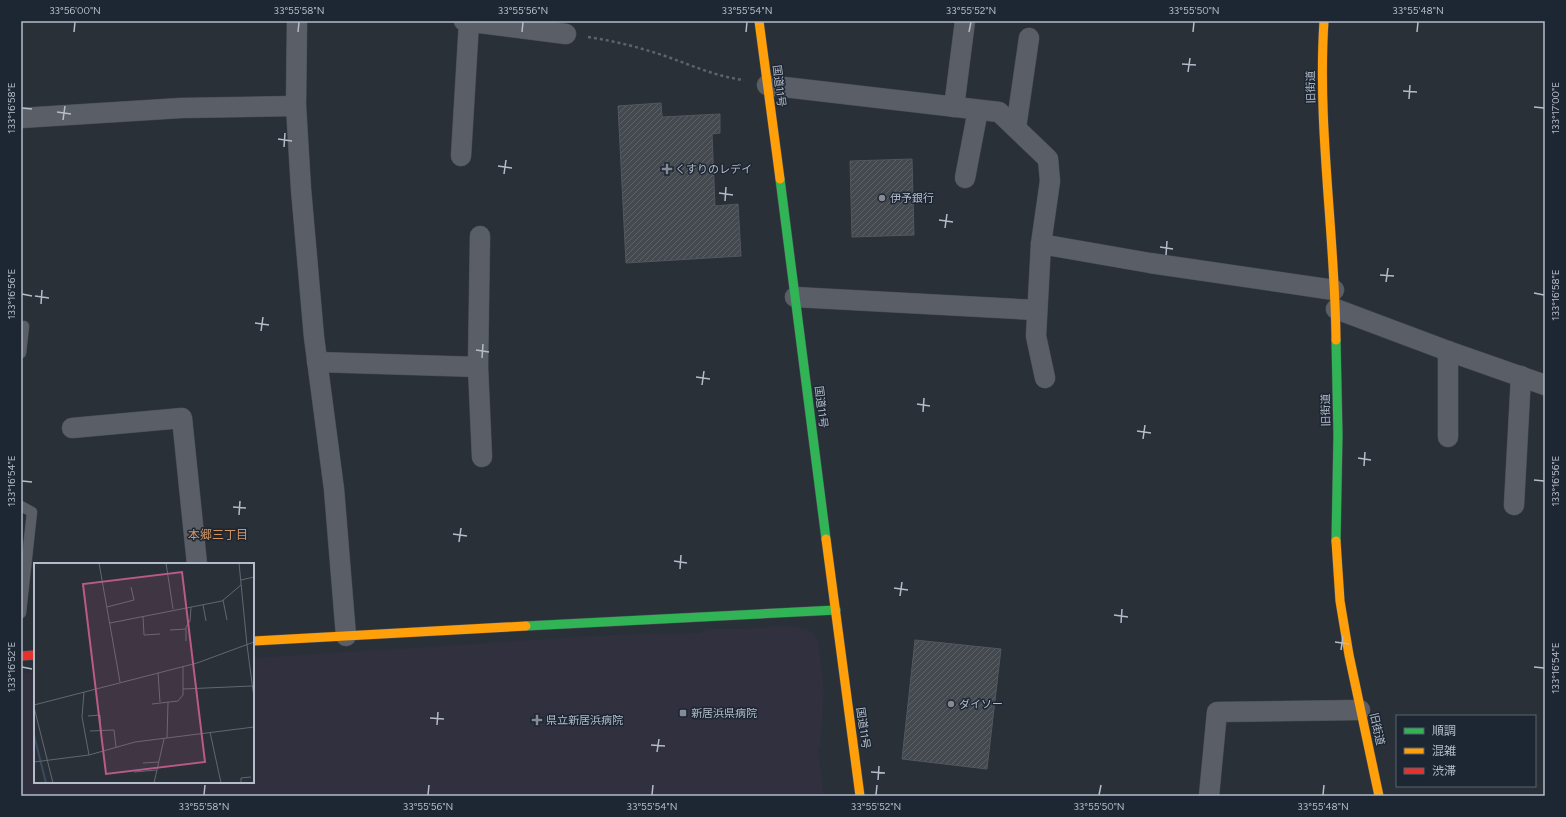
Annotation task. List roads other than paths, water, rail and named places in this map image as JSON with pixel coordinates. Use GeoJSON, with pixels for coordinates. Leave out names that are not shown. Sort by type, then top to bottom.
{"type":"FeatureCollection","features":[{"type":"Feature","properties":{"kind":"main road","name":"国道11号"},"geometry":{"type":"LineString","coordinates":[[759,21],[860,796]]}},
{"type":"Feature","properties":{"kind":"main road","name":"旧街道"},"geometry":{"type":"LineString","coordinates":[[1324,21],[1322,50],[1324,141],[1335,300],[1338,435],[1336,547],[1340,601],[1348,655],[1379,796]]}},
{"type":"Feature","properties":{"kind":"main road"},"geometry":{"type":"LineString","coordinates":[[254,642],[836,610]]}},
{"type":"Feature","properties":{"kind":"main road"},"geometry":{"type":"LineString","coordinates":[[21,656],[34,655]]}},
{"type":"Feature","properties":{"kind":"street"},"geometry":{"type":"LineString","coordinates":[[297,21],[296,106],[317,362],[334,488],[346,636]]}},
{"type":"Feature","properties":{"kind":"street"},"geometry":{"type":"LineString","coordinates":[[461,156],[466,21],[566,34]]}},
{"type":"Feature","properties":{"kind":"street"},"geometry":{"type":"LineString","coordinates":[[954,107],[965,21]]}},
{"type":"Feature","properties":{"kind":"street"},"geometry":{"type":"LineString","coordinates":[[1016,128],[1030,38]]}},
{"type":"Feature","properties":{"kind":"street"},"geometry":{"type":"LineString","coordinates":[[767,84],[999,112],[1048,159],[1050,181],[1041,244],[1036,310],[1036,336],[1045,378]]}},
{"type":"Feature","properties":{"kind":"street"},"geometry":{"type":"LineString","coordinates":[[21,118],[181,108],[296,106]]}},
{"type":"Feature","properties":{"kind":"street"},"geometry":{"type":"LineString","coordinates":[[965,178],[978,110]]}},
{"type":"Feature","properties":{"kind":"street"},"geometry":{"type":"LineString","coordinates":[[480,236],[478,367],[482,457]]}},
{"type":"Feature","properties":{"kind":"street"},"geometry":{"type":"LineString","coordinates":[[1041,244],[1158,264],[1335,300],[1448,351],[1545,385]]}},
{"type":"Feature","properties":{"kind":"street"},"geometry":{"type":"LineString","coordinates":[[795,297],[1036,310]]}},
{"type":"Feature","properties":{"kind":"street"},"geometry":{"type":"LineString","coordinates":[[1448,351],[1448,437]]}},
{"type":"Feature","properties":{"kind":"street"},"geometry":{"type":"LineString","coordinates":[[317,362],[478,367]]}},
{"type":"Feature","properties":{"kind":"street"},"geometry":{"type":"LineString","coordinates":[[1514,506],[1521,376]]}},
{"type":"Feature","properties":{"kind":"street"},"geometry":{"type":"LineString","coordinates":[[72,428],[182,418],[197,563]]}},
{"type":"Feature","properties":{"kind":"street"},"geometry":{"type":"LineString","coordinates":[[1209,796],[1217,712],[1360,710]]}},
{"type":"Feature","properties":{"kind":"lane"},"geometry":{"type":"LineString","coordinates":[[21,354],[24,326]]}},
{"type":"Feature","properties":{"kind":"lane"},"geometry":{"type":"LineString","coordinates":[[21,506],[32,512],[21,613]]}},
{"type":"Feature","properties":{"kind":"place","name":"くすりのレデイ"},"geometry":{"type":"Point","coordinates":[667,169]}},
{"type":"Feature","properties":{"kind":"place","name":"伊予銀行"},"geometry":{"type":"Point","coordinates":[882,198]}},
{"type":"Feature","properties":{"kind":"place","name":"ダイソー"},"geometry":{"type":"Point","coordinates":[951,704]}},
{"type":"Feature","properties":{"kind":"place","name":"新居浜県病院"},"geometry":{"type":"Point","coordinates":[683,713]}},
{"type":"Feature","properties":{"kind":"place","name":"県立新居浜病院"},"geometry":{"type":"Point","coordinates":[537,720]}},
{"type":"Feature","properties":{"kind":"district","name":"本郷三丁目"},"geometry":{"type":"Point","coordinates":[218,535]}}]}
